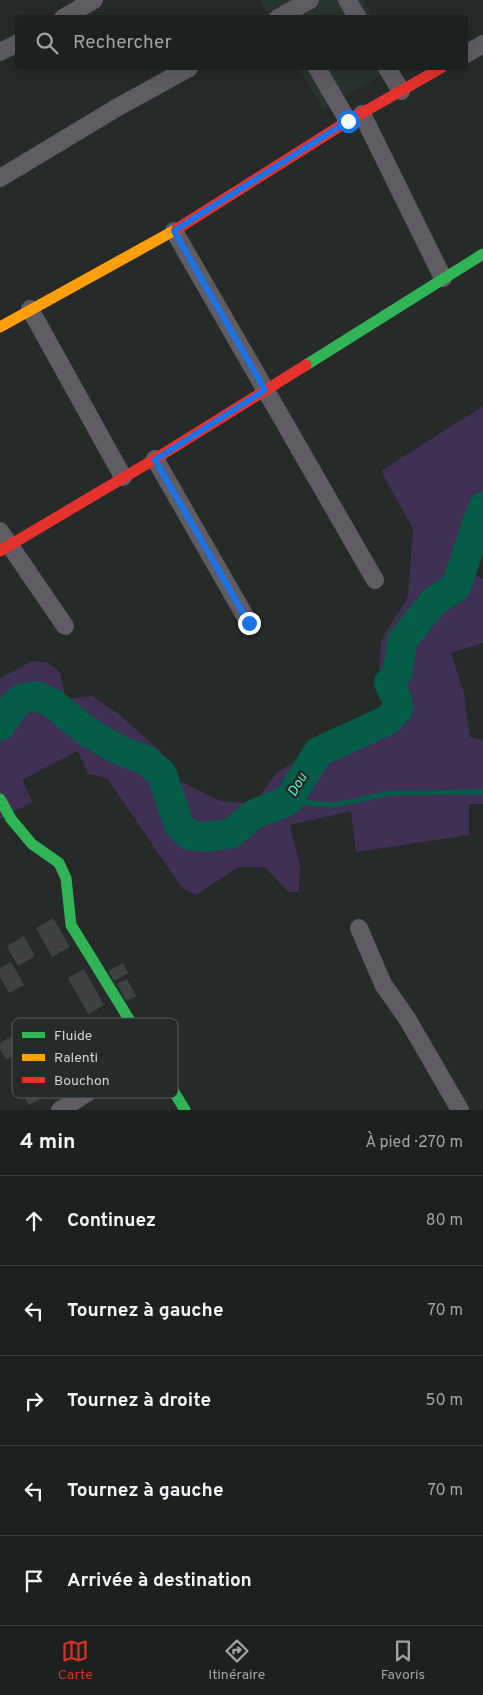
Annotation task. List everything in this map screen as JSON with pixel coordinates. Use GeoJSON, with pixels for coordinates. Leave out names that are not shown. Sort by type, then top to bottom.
{"type":"FeatureCollection","features":[{"type":"Feature","properties":{"kind":"street"},"geometry":{"type":"LineString","coordinates":[[282,12],[310,0]]}},
{"type":"Feature","properties":{"kind":"street"},"geometry":{"type":"LineString","coordinates":[[348,0],[356,15]]}},
{"type":"Feature","properties":{"kind":"street"},"geometry":{"type":"LineString","coordinates":[[68,15],[87,2]]}},
{"type":"Feature","properties":{"kind":"street"},"geometry":{"type":"LineString","coordinates":[[0,52],[15,44]]}},
{"type":"Feature","properties":{"kind":"street"},"geometry":{"type":"LineString","coordinates":[[468,53],[483,44]]}},
{"type":"Feature","properties":{"kind":"street"},"geometry":{"type":"LineString","coordinates":[[0,178],[118,107],[185,70]]}},
{"type":"Feature","properties":{"kind":"street"},"geometry":{"type":"LineString","coordinates":[[319,70],[355,117],[443,278]]}},
{"type":"Feature","properties":{"kind":"street"},"geometry":{"type":"LineString","coordinates":[[388,70],[401,91]]}},
{"type":"Feature","properties":{"kind":"street"},"geometry":{"type":"LineString","coordinates":[[0,327],[174,231],[355,117],[438,70]]}},
{"type":"Feature","properties":{"kind":"street"},"geometry":{"type":"LineString","coordinates":[[174,231],[375,580]]}},
{"type":"Feature","properties":{"kind":"street"},"geometry":{"type":"LineString","coordinates":[[65,626],[3,542],[155,460],[483,254]]}},
{"type":"Feature","properties":{"kind":"street"},"geometry":{"type":"LineString","coordinates":[[30,309],[123,477]]}},
{"type":"Feature","properties":{"kind":"street"},"geometry":{"type":"LineString","coordinates":[[155,460],[249,623]]}},
{"type":"Feature","properties":{"kind":"street"},"geometry":{"type":"LineString","coordinates":[[0,799],[11,819],[32,844],[60,863],[66,878],[71,925],[128,1018]]}},
{"type":"Feature","properties":{"kind":"street"},"geometry":{"type":"LineString","coordinates":[[359,928],[383,984],[408,1020],[460,1110]]}},
{"type":"Feature","properties":{"kind":"street"},"geometry":{"type":"LineString","coordinates":[[60,1110],[79,1098]]}},
{"type":"Feature","properties":{"kind":"street"},"geometry":{"type":"LineString","coordinates":[[178,1098],[185,1110]]}},
{"type":"Feature","properties":{"kind":"shaded area"},"geometry":{"type":"Polygon","coordinates":[[[259,0],[363,0],[373,15],[268,15],[259,0]]]}},
{"type":"Feature","properties":{"kind":"shaded area"},"geometry":{"type":"Polygon","coordinates":[[[300,70],[391,70],[323,109],[300,70]]]}},
{"type":"Feature","properties":{"kind":"shaded area"},"geometry":{"type":"Polygon","coordinates":[[[483,406],[483,542],[477,541],[466,571],[483,579],[483,643],[451,653],[464,694],[470,737],[483,740],[483,804],[469,804],[469,835],[356,852],[351,811],[290,825],[300,866],[299,892],[288,892],[265,867],[239,867],[196,895],[182,888],[107,778],[88,774],[78,751],[22,780],[33,802],[0,819],[0,678],[32,661],[47,662],[60,672],[66,699],[92,696],[120,715],[160,751],[175,779],[220,801],[254,804],[276,773],[392,703],[379,672],[381,640],[408,597],[413,529],[381,471],[483,406]]]}},
{"type":"Feature","properties":{"kind":"building"},"geometry":{"type":"Polygon","coordinates":[[[53,918],[70,947],[52,957],[36,928],[53,918]]]}},
{"type":"Feature","properties":{"kind":"building"},"geometry":{"type":"Polygon","coordinates":[[[24,936],[35,956],[18,966],[7,946],[24,936]]]}},
{"type":"Feature","properties":{"kind":"building"},"geometry":{"type":"Polygon","coordinates":[[[11,962],[24,985],[9,993],[0,977],[0,968],[11,962]]]}},
{"type":"Feature","properties":{"kind":"building"},"geometry":{"type":"Polygon","coordinates":[[[123,963],[128,973],[114,981],[108,971],[123,963]]]}},
{"type":"Feature","properties":{"kind":"building"},"geometry":{"type":"Polygon","coordinates":[[[84,969],[104,1005],[88,1014],[68,978],[84,969]]]}},
{"type":"Feature","properties":{"kind":"building"},"geometry":{"type":"Polygon","coordinates":[[[127,979],[136,996],[126,1001],[117,984],[127,979]]]}},
{"type":"Feature","properties":{"kind":"building"},"geometry":{"type":"Polygon","coordinates":[[[12,1036],[12,1057],[6,1060],[0,1049],[0,1043],[12,1036]]]}},
{"type":"Feature","properties":{"kind":"building"},"geometry":{"type":"Polygon","coordinates":[[[25,1098],[42,1098],[29,1105],[25,1098]]]}},
{"type":"Feature","properties":{"kind":"waterway","name":"Dou"},"geometry":{"type":"LineString","coordinates":[[0,726],[15,704],[23,698],[37,696],[52,703],[88,732],[119,750],[146,760],[162,774],[179,825],[189,835],[207,837],[232,833],[254,814],[288,801],[318,752],[388,720],[398,709],[397,699],[389,683],[398,672],[402,641],[434,601],[456,587],[483,507]]}},
{"type":"Feature","properties":{"kind":"waterway"},"geometry":{"type":"LineString","coordinates":[[288,801],[332,805],[389,793],[483,792]]}},
{"type":"Feature","properties":{"kind":"traffic: fast"},"geometry":{"type":"LineString","coordinates":[[306,365],[483,254]]}},
{"type":"Feature","properties":{"kind":"traffic: fast"},"geometry":{"type":"LineString","coordinates":[[0,799],[11,819],[32,844],[59,863],[66,878],[71,925],[128,1018]]}},
{"type":"Feature","properties":{"kind":"traffic: fast"},"geometry":{"type":"LineString","coordinates":[[178,1098],[185,1110]]}},
{"type":"Feature","properties":{"kind":"traffic: slow"},"geometry":{"type":"LineString","coordinates":[[0,327],[177,229]]}},
{"type":"Feature","properties":{"kind":"traffic: jam"},"geometry":{"type":"LineString","coordinates":[[177,229],[348,121],[437,70]]}},
{"type":"Feature","properties":{"kind":"traffic: jam"},"geometry":{"type":"LineString","coordinates":[[0,551],[155,459],[306,365]]}},
{"type":"Feature","properties":{"kind":"route"},"geometry":{"type":"LineString","coordinates":[[249,623],[155,460],[265,390],[174,231],[348,121]]}}]}
